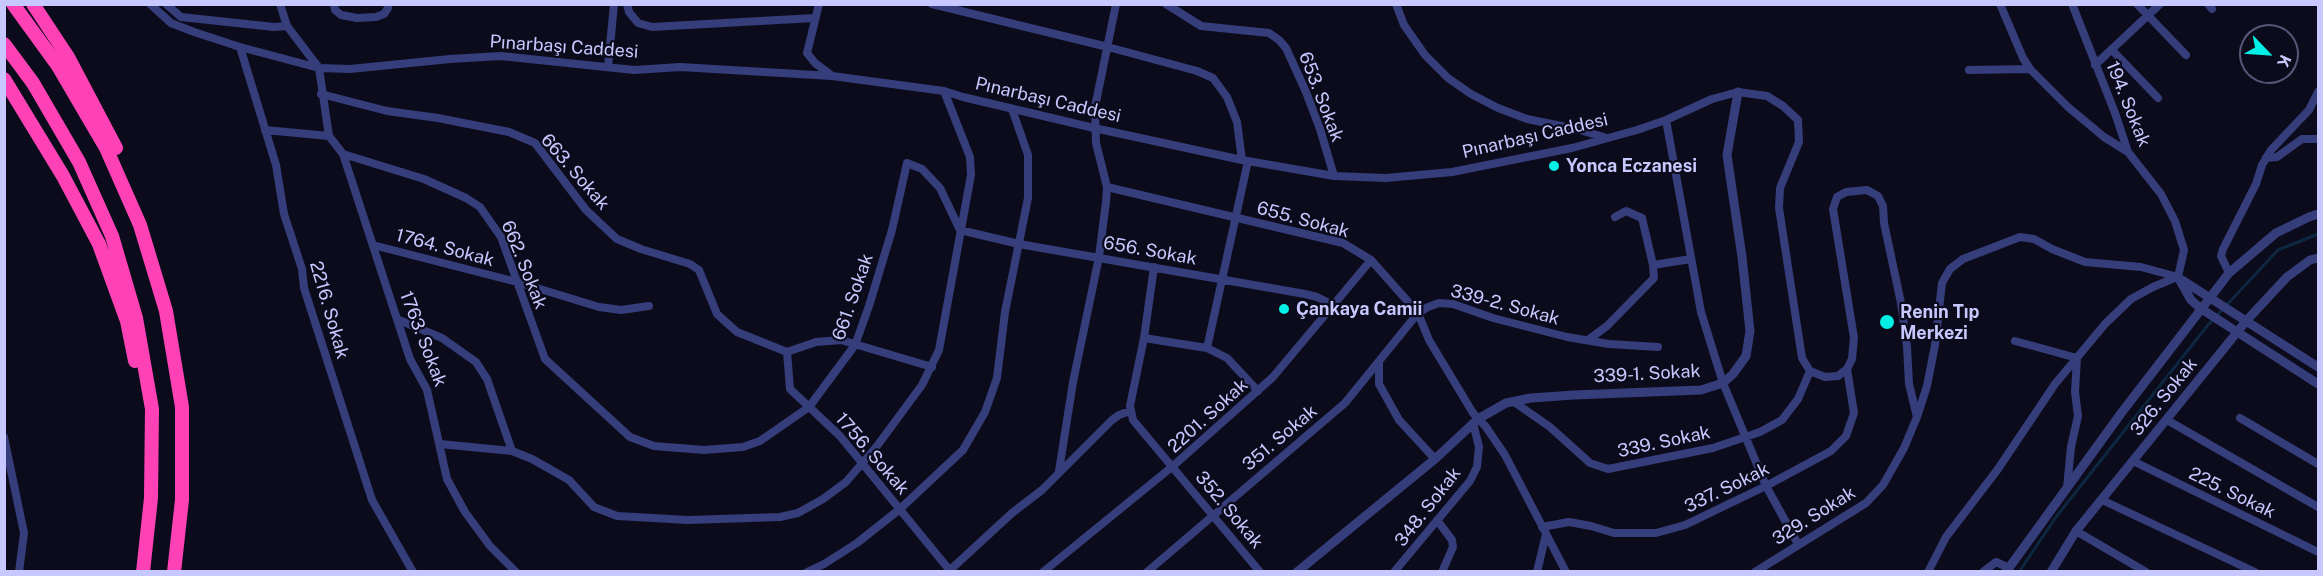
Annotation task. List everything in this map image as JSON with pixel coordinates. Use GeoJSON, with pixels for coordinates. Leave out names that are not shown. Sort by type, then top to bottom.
{"type":"FeatureCollection","features":[{"type":"Feature","properties":{"kind":"highway"},"geometry":{"type":"LineString","coordinates":[[13,4],[58,66],[106,148],[140,225],[166,310],[182,407]]}},
{"type":"Feature","properties":{"kind":"highway"},"geometry":{"type":"LineString","coordinates":[[33,4],[68,57],[115,146],[147,223],[171,309],[182,407],[182,500],[174,572]]}},
{"type":"Feature","properties":{"kind":"highway"},"geometry":{"type":"LineString","coordinates":[[4,44],[33,83],[79,162],[112,236],[136,318],[152,410],[151,498],[143,572]]}},
{"type":"Feature","properties":{"kind":"highway"},"geometry":{"type":"LineString","coordinates":[[4,79],[63,176],[99,244],[123,310],[144,408],[151,498]]}},
{"type":"Feature","properties":{"kind":"street","name":"Pınarbaşı Caddesi"},"geometry":{"type":"LineString","coordinates":[[150,4],[171,23],[240,47],[319,68],[350,69],[501,56],[634,69],[680,67],[832,76],[944,91],[1012,109],[1245,161],[1334,176],[1386,178],[1452,172],[1572,148],[1666,120],[1712,99],[1738,92],[1767,96],[1783,106],[1798,120],[1799,142],[1780,188],[1779,208],[1802,358],[1810,371]]}},
{"type":"Feature","properties":{"kind":"street"},"geometry":{"type":"LineString","coordinates":[[166,4],[181,17],[274,27],[287,26]]}},
{"type":"Feature","properties":{"kind":"street"},"geometry":{"type":"LineString","coordinates":[[280,4],[287,26],[319,68]]}},
{"type":"Feature","properties":{"kind":"street"},"geometry":{"type":"LineString","coordinates":[[334,4],[335,10],[341,15],[357,18],[384,14],[388,4]]}},
{"type":"Feature","properties":{"kind":"street"},"geometry":{"type":"LineString","coordinates":[[608,67],[614,4]]}},
{"type":"Feature","properties":{"kind":"street"},"geometry":{"type":"LineString","coordinates":[[627,4],[629,12],[638,22],[652,27],[814,18]]}},
{"type":"Feature","properties":{"kind":"street"},"geometry":{"type":"LineString","coordinates":[[819,4],[807,53],[815,63],[832,76]]}},
{"type":"Feature","properties":{"kind":"street"},"geometry":{"type":"LineString","coordinates":[[932,4],[1108,47],[1197,71],[1213,78],[1227,97],[1237,122],[1245,161],[1207,348]]}},
{"type":"Feature","properties":{"kind":"street"},"geometry":{"type":"LineString","coordinates":[[1059,471],[1073,382],[1098,257],[1107,187],[1094,128],[1095,107],[1116,4]]}},
{"type":"Feature","properties":{"kind":"street","name":"653. Sokak"},"geometry":{"type":"LineString","coordinates":[[1166,4],[1201,26],[1269,33],[1286,48],[1320,129],[1334,176]]}},
{"type":"Feature","properties":{"kind":"street"},"geometry":{"type":"LineString","coordinates":[[1396,4],[1404,25],[1425,55],[1448,78],[1471,94],[1527,119],[1606,138]]}},
{"type":"Feature","properties":{"kind":"street"},"geometry":{"type":"LineString","coordinates":[[2000,4],[2030,69],[2091,127],[2128,152]]}},
{"type":"Feature","properties":{"kind":"street","name":"194. Sokak"},"geometry":{"type":"LineString","coordinates":[[2072,4],[2128,152],[2162,194],[2175,221],[2184,250],[2178,277]]}},
{"type":"Feature","properties":{"kind":"street"},"geometry":{"type":"LineString","coordinates":[[2137,4],[2186,55]]}},
{"type":"Feature","properties":{"kind":"street"},"geometry":{"type":"LineString","coordinates":[[2095,65],[2160,4]]}},
{"type":"Feature","properties":{"kind":"street","name":"2216. Sokak"},"geometry":{"type":"LineString","coordinates":[[240,47],[276,165],[284,214],[302,269],[304,288],[372,500],[413,572]]}},
{"type":"Feature","properties":{"kind":"street"},"geometry":{"type":"LineString","coordinates":[[2112,50],[2158,98]]}},
{"type":"Feature","properties":{"kind":"street","name":"1763. Sokak"},"geometry":{"type":"LineString","coordinates":[[319,68],[321,94],[329,136],[343,154],[410,359],[427,390],[447,479],[465,512],[490,546],[516,572]]}},
{"type":"Feature","properties":{"kind":"street"},"geometry":{"type":"LineString","coordinates":[[1969,70],[2030,69]]}},
{"type":"Feature","properties":{"kind":"street"},"geometry":{"type":"LineString","coordinates":[[440,444],[512,451],[532,459],[569,480],[594,507],[617,516],[675,519],[780,517],[798,513],[823,499],[846,482],[862,465],[922,385],[939,350],[971,175],[970,157],[944,91]]}},
{"type":"Feature","properties":{"kind":"street","name":"339-1. Sokak"},"geometry":{"type":"LineString","coordinates":[[1297,572],[1435,459],[1488,411],[1514,402],[1574,395],[1701,390],[1723,383],[1733,374],[1746,356],[1750,331],[1727,155],[1738,92]]}},
{"type":"Feature","properties":{"kind":"street"},"geometry":{"type":"LineString","coordinates":[[2229,273],[2221,256],[2223,249],[2266,158],[2309,110],[2319,92]]}},
{"type":"Feature","properties":{"kind":"street","name":"663. Sokak"},"geometry":{"type":"LineString","coordinates":[[321,94],[387,111],[509,132],[535,143],[586,210],[617,239],[640,249],[690,264],[699,270],[717,314],[724,321],[737,332],[787,352]]}},
{"type":"Feature","properties":{"kind":"street"},"geometry":{"type":"LineString","coordinates":[[807,572],[857,543],[900,509],[963,450],[985,412],[996,378],[1005,312],[1028,198],[1028,155],[1012,109]]}},
{"type":"Feature","properties":{"kind":"street"},"geometry":{"type":"LineString","coordinates":[[1666,120],[1701,312],[1723,383],[1766,486],[1798,544]]}},
{"type":"Feature","properties":{"kind":"street"},"geometry":{"type":"LineString","coordinates":[[265,130],[329,136]]}},
{"type":"Feature","properties":{"kind":"street"},"geometry":{"type":"LineString","coordinates":[[2266,158],[2277,157],[2302,139],[2319,139]]}},
{"type":"Feature","properties":{"kind":"street","name":"662. Sokak"},"geometry":{"type":"LineString","coordinates":[[343,154],[424,179],[480,207],[501,237],[545,359],[630,437],[637,440]]}},
{"type":"Feature","properties":{"kind":"street","name":"661. Sokak"},"geometry":{"type":"LineString","coordinates":[[637,440],[654,446],[704,450],[743,447],[760,441],[809,407],[855,345],[892,230],[907,163],[922,169],[940,188],[960,230]]}},
{"type":"Feature","properties":{"kind":"street","name":"655. Sokak"},"geometry":{"type":"LineString","coordinates":[[1107,187],[1343,243],[1371,260],[1418,313],[1429,340],[1476,421],[1505,455],[1566,572]]}},
{"type":"Feature","properties":{"kind":"street"},"geometry":{"type":"LineString","coordinates":[[1810,371],[1825,377],[1838,376],[1847,369],[1852,359],[1854,338],[1833,209],[1837,197],[1846,192],[1867,190],[1878,196],[1883,206],[1884,223],[1901,303],[1909,384],[1917,417]]}},
{"type":"Feature","properties":{"kind":"street"},"geometry":{"type":"LineString","coordinates":[[1588,340],[1608,326],[1654,278],[1642,218],[1626,211],[1615,217]]}},
{"type":"Feature","properties":{"kind":"street","name":"326. Sokak"},"geometry":{"type":"LineString","coordinates":[[2008,570],[2200,308],[2229,273],[2276,232],[2319,214]]}},
{"type":"Feature","properties":{"kind":"street","name":"656. Sokak"},"geometry":{"type":"LineString","coordinates":[[960,230],[1019,244],[1317,297],[1334,305]]}},
{"type":"Feature","properties":{"kind":"street"},"geometry":{"type":"LineString","coordinates":[[1917,417],[1927,386],[1935,345],[1942,283],[1950,269],[1963,259],[2020,237],[2034,239],[2085,262],[2141,267],[2178,277],[2191,288],[2209,296],[2319,367]]}},
{"type":"Feature","properties":{"kind":"street","name":"1764. Sokak"},"geometry":{"type":"LineString","coordinates":[[373,245],[517,282],[599,307],[621,310],[649,306]]}},
{"type":"Feature","properties":{"kind":"street","name":"326. Sokak"},"geometry":{"type":"LineString","coordinates":[[2051,572],[2076,531],[2247,320],[2287,277],[2310,260],[2319,258]]}},
{"type":"Feature","properties":{"kind":"street"},"geometry":{"type":"LineString","coordinates":[[1653,265],[1691,259]]}},
{"type":"Feature","properties":{"kind":"street","name":"2201. Sokak"},"geometry":{"type":"LineString","coordinates":[[1043,572],[1173,466],[1273,377],[1371,260]]}},
{"type":"Feature","properties":{"kind":"street"},"geometry":{"type":"LineString","coordinates":[[949,571],[1012,513],[1042,490],[1112,420],[1130,411],[1144,338],[1154,267]]}},
{"type":"Feature","properties":{"kind":"street"},"geometry":{"type":"LineString","coordinates":[[2178,277],[2191,300],[2200,308],[2319,384]]}},
{"type":"Feature","properties":{"kind":"street"},"geometry":{"type":"LineString","coordinates":[[1928,572],[1946,537],[1998,469],[2055,384],[2105,324],[2131,299],[2178,277]]}},
{"type":"Feature","properties":{"kind":"street","name":"339-2. Sokak"},"geometry":{"type":"LineString","coordinates":[[1418,313],[1438,303],[1453,304],[1493,318],[1588,340],[1609,344],[1658,347]]}},
{"type":"Feature","properties":{"kind":"street","name":"351. Sokak"},"geometry":{"type":"LineString","coordinates":[[1147,572],[1345,403],[1418,313]]}},
{"type":"Feature","properties":{"kind":"street"},"geometry":{"type":"LineString","coordinates":[[399,320],[442,338],[476,362],[487,379],[512,451]]}},
{"type":"Feature","properties":{"kind":"street"},"geometry":{"type":"LineString","coordinates":[[1144,338],[1207,348],[1227,358],[1258,391]]}},
{"type":"Feature","properties":{"kind":"street"},"geometry":{"type":"LineString","coordinates":[[787,352],[816,342],[841,340],[932,367]]}},
{"type":"Feature","properties":{"kind":"street"},"geometry":{"type":"LineString","coordinates":[[2015,341],[2077,358]]}},
{"type":"Feature","properties":{"kind":"street","name":"1756. Sokak"},"geometry":{"type":"LineString","coordinates":[[787,352],[790,389],[840,436],[949,571]]}},
{"type":"Feature","properties":{"kind":"street"},"geometry":{"type":"LineString","coordinates":[[2067,488],[2071,447],[2078,416],[2075,392],[2077,358]]}},
{"type":"Feature","properties":{"kind":"street"},"geometry":{"type":"LineString","coordinates":[[1379,363],[1379,384],[1400,420],[1435,459]]}},
{"type":"Feature","properties":{"kind":"street","name":"337. Sokak"},"geometry":{"type":"LineString","coordinates":[[1544,530],[1569,522],[1614,533],[1656,533],[1685,525],[1766,486],[1831,451],[1846,436],[1854,413],[1847,369]]}},
{"type":"Feature","properties":{"kind":"street","name":"339. Sokak"},"geometry":{"type":"LineString","coordinates":[[1514,402],[1550,427],[1590,463],[1608,469],[1713,448],[1760,432],[1782,420],[1798,399],[1810,371]]}},
{"type":"Feature","properties":{"kind":"street","name":"352. Sokak"},"geometry":{"type":"LineString","coordinates":[[1130,411],[1133,420],[1260,572]]}},
{"type":"Feature","properties":{"kind":"street","name":"329. Sokak"},"geometry":{"type":"LineString","coordinates":[[1755,572],[1866,502],[1883,485],[1904,448],[1917,417]]}},
{"type":"Feature","properties":{"kind":"street"},"geometry":{"type":"LineString","coordinates":[[2240,418],[2319,464]]}},
{"type":"Feature","properties":{"kind":"street"},"geometry":{"type":"LineString","coordinates":[[2167,420],[2319,507]]}},
{"type":"Feature","properties":{"kind":"street","name":"348. Sokak"},"geometry":{"type":"LineString","coordinates":[[1394,572],[1470,481],[1477,467],[1479,447],[1476,421]]}},
{"type":"Feature","properties":{"kind":"street"},"geometry":{"type":"LineString","coordinates":[[4,437],[24,533],[19,572]]}},
{"type":"Feature","properties":{"kind":"street","name":"225. Sokak"},"geometry":{"type":"LineString","coordinates":[[2133,461],[2319,552]]}},
{"type":"Feature","properties":{"kind":"street"},"geometry":{"type":"LineString","coordinates":[[2102,500],[2255,572]]}},
{"type":"Feature","properties":{"kind":"street"},"geometry":{"type":"LineString","coordinates":[[1437,520],[1452,540],[1453,547],[1442,572]]}},
{"type":"Feature","properties":{"kind":"street"},"geometry":{"type":"LineString","coordinates":[[1537,572],[1544,530]]}},
{"type":"Feature","properties":{"kind":"street"},"geometry":{"type":"LineString","coordinates":[[2076,531],[2146,572]]}},
{"type":"Feature","properties":{"kind":"street"},"geometry":{"type":"LineString","coordinates":[[1983,572],[1996,562],[2008,570]]}},
{"type":"Feature","properties":{"kind":"waterway"},"geometry":{"type":"LineString","coordinates":[[2019,572],[2056,517],[2208,325],[2278,250],[2318,234]]}},
{"type":"Feature","properties":{"kind":"place","name":"Yonca Eczanesi"},"geometry":{"type":"Point","coordinates":[1554,166]}},
{"type":"Feature","properties":{"kind":"place","name":"Çankaya Camii"},"geometry":{"type":"Point","coordinates":[1284,309]}},
{"type":"Feature","properties":{"kind":"place","name":"Renin Tıp Merkezi"},"geometry":{"type":"Point","coordinates":[1887,322]}}]}
